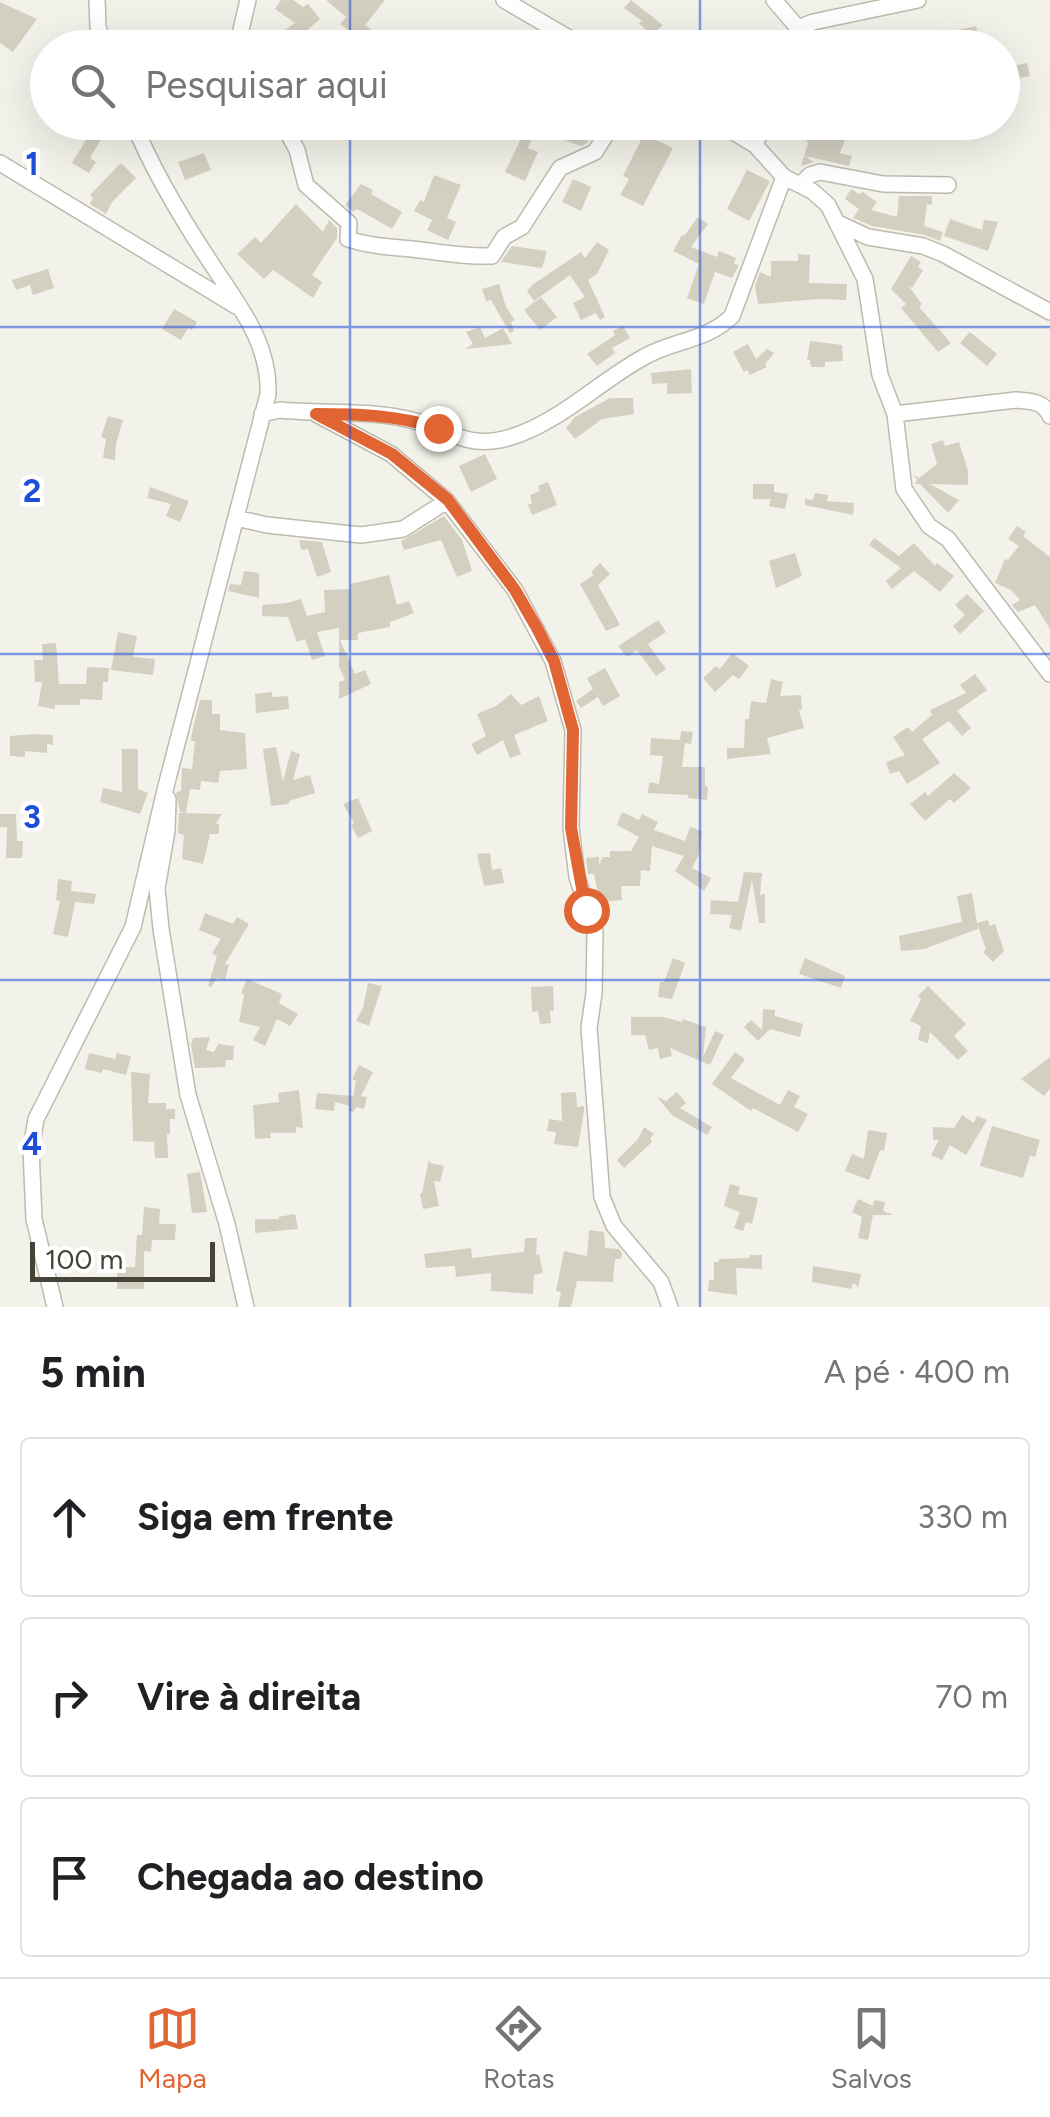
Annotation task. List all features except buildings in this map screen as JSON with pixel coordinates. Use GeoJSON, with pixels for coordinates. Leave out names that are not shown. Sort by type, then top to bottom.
{"type":"FeatureCollection","features":[{"type":"Feature","properties":{"kind":"street"},"geometry":{"type":"LineString","coordinates":[[97,0],[99,30]]}},
{"type":"Feature","properties":{"kind":"street"},"geometry":{"type":"LineString","coordinates":[[241,30],[248,0]]}},
{"type":"Feature","properties":{"kind":"street"},"geometry":{"type":"LineString","coordinates":[[504,0],[555,30]]}},
{"type":"Feature","properties":{"kind":"street"},"geometry":{"type":"LineString","coordinates":[[774,0],[798,28],[918,0]]}},
{"type":"Feature","properties":{"kind":"street"},"geometry":{"type":"LineString","coordinates":[[55,1307],[34,1220],[31,1149],[36,1119],[133,927],[164,790],[269,381],[264,350],[244,311],[159,180],[141,140]]}},
{"type":"Feature","properties":{"kind":"street"},"geometry":{"type":"LineString","coordinates":[[292,140],[306,185],[348,222],[348,239],[368,246],[424,250],[462,258],[492,256],[504,238],[522,227],[560,168],[595,152],[603,140]]}},
{"type":"Feature","properties":{"kind":"street"},"geometry":{"type":"LineString","coordinates":[[748,140],[784,177],[828,205],[865,279],[880,375],[895,414],[901,474],[913,505],[929,526],[948,539],[1050,674]]}},
{"type":"Feature","properties":{"kind":"street"},"geometry":{"type":"LineString","coordinates":[[756,145],[758,140]]}},
{"type":"Feature","properties":{"kind":"street"},"geometry":{"type":"LineString","coordinates":[[0,164],[244,311]]}},
{"type":"Feature","properties":{"kind":"street"},"geometry":{"type":"LineString","coordinates":[[800,185],[820,172],[883,184],[948,185]]}},
{"type":"Feature","properties":{"kind":"street"},"geometry":{"type":"LineString","coordinates":[[262,414],[280,410],[406,418],[462,441],[487,442],[521,434],[642,358],[670,345],[700,338],[732,316],[784,177]]}},
{"type":"Feature","properties":{"kind":"street"},"geometry":{"type":"LineString","coordinates":[[838,223],[868,237],[923,246],[943,254],[1050,312]]}},
{"type":"Feature","properties":{"kind":"street"},"geometry":{"type":"LineString","coordinates":[[895,414],[1043,397],[1050,416]]}},
{"type":"Feature","properties":{"kind":"street"},"geometry":{"type":"LineString","coordinates":[[316,414],[392,454],[448,500],[515,590],[554,661],[573,730],[573,844],[577,877],[595,932],[589,1028],[602,1197],[614,1226],[661,1282],[670,1307]]}},
{"type":"Feature","properties":{"kind":"street"},"geometry":{"type":"LineString","coordinates":[[236,518],[360,535],[402,528],[448,500]]}},
{"type":"Feature","properties":{"kind":"street"},"geometry":{"type":"LineString","coordinates":[[164,790],[170,805],[158,888],[161,929],[188,1095],[228,1224],[246,1307]]}},
{"type":"Feature","properties":{"kind":"route"},"geometry":{"type":"LineString","coordinates":[[438,428],[374,414],[316,414],[392,454],[448,500],[515,590],[537,628],[554,661],[573,730],[571,828],[586,910]]}}]}
